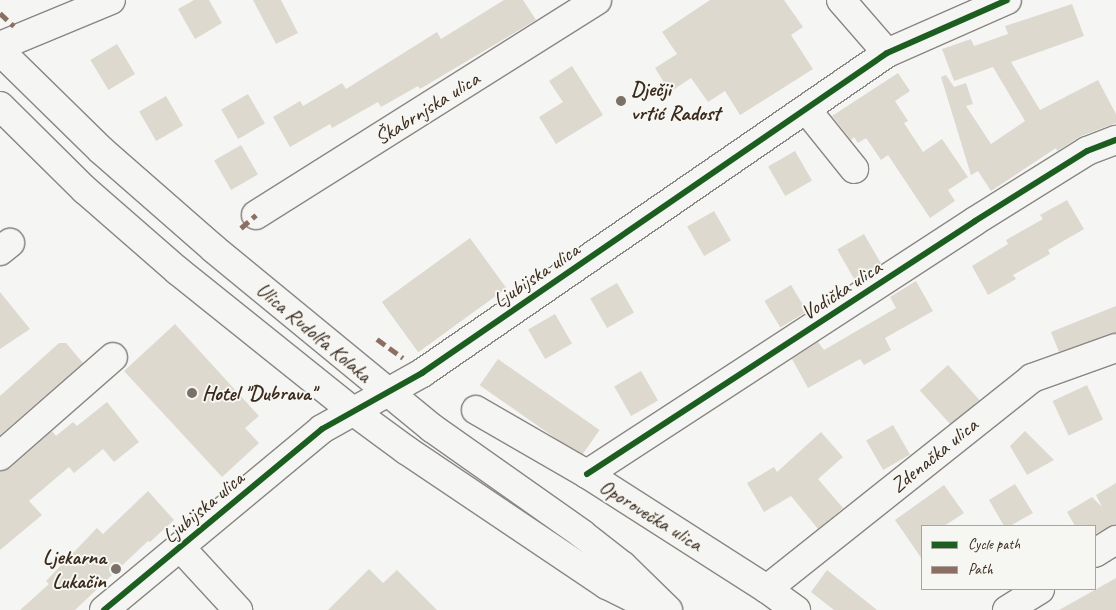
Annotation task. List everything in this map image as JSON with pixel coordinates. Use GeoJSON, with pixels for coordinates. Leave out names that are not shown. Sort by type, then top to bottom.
{"type":"FeatureCollection","features":[{"type":"Feature","properties":{"kind":"street"},"geometry":{"type":"LineString","coordinates":[[0,46],[111,0]]}},
{"type":"Feature","properties":{"kind":"street","name":"Škabrnjska ulica"},"geometry":{"type":"LineString","coordinates":[[256,215],[598,0]]}},
{"type":"Feature","properties":{"kind":"street"},"geometry":{"type":"LineString","coordinates":[[842,0],[887,53]]}},
{"type":"Feature","properties":{"kind":"street","name":"Ljubijska ulica"},"geometry":{"type":"LineString","coordinates":[[104,610],[322,429],[422,373],[887,53],[1007,0]]}},
{"type":"Feature","properties":{"kind":"street","name":"Ulica Rudolfa Kolaka"},"geometry":{"type":"LineString","coordinates":[[0,51],[101,150],[186,224],[387,392],[443,436],[582,534],[623,566],[668,610]]}},
{"type":"Feature","properties":{"kind":"street","name":"Ulica Rudolfa Kolaka"},"geometry":{"type":"LineString","coordinates":[[0,106],[85,190],[164,259],[353,411],[406,450],[607,584],[657,610]]}},
{"type":"Feature","properties":{"kind":"street"},"geometry":{"type":"LineString","coordinates":[[806,108],[854,169]]}},
{"type":"Feature","properties":{"kind":"street","name":"Vodička ulica"},"geometry":{"type":"LineString","coordinates":[[587,474],[991,211],[1087,151],[1116,140]]}},
{"type":"Feature","properties":{"kind":"street","name":"Zdenačka ulica"},"geometry":{"type":"LineString","coordinates":[[767,589],[1032,378],[1116,348]]}},
{"type":"Feature","properties":{"kind":"street"},"geometry":{"type":"LineString","coordinates":[[0,456],[113,357]]}},
{"type":"Feature","properties":{"kind":"street","name":"Oporovečka ulica"},"geometry":{"type":"LineString","coordinates":[[476,410],[587,474],[767,589],[796,610]]}},
{"type":"Feature","properties":{"kind":"street"},"geometry":{"type":"LineString","coordinates":[[1096,553],[1116,540]]}},
{"type":"Feature","properties":{"kind":"street"},"geometry":{"type":"LineString","coordinates":[[180,547],[238,610]]}},
{"type":"Feature","properties":{"kind":"street"},"geometry":{"type":"LineString","coordinates":[[1007,610],[1038,590]]}},
{"type":"Feature","properties":{"kind":"building"},"geometry":{"type":"Polygon","coordinates":[[[194,0],[209,0],[222,23],[195,39],[178,9],[194,0]]]}},
{"type":"Feature","properties":{"kind":"building"},"geometry":{"type":"Polygon","coordinates":[[[253,0],[281,0],[298,33],[276,44],[253,0]]]}},
{"type":"Feature","properties":{"kind":"building"},"geometry":{"type":"Polygon","coordinates":[[[504,0],[523,0],[536,20],[420,89],[418,86],[381,107],[378,102],[332,128],[330,124],[290,147],[273,117],[300,101],[303,106],[342,83],[346,89],[437,32],[441,39],[504,0]]]}},
{"type":"Feature","properties":{"kind":"building"},"geometry":{"type":"Polygon","coordinates":[[[710,0],[784,0],[803,27],[791,35],[813,69],[740,115],[725,91],[708,102],[691,78],[670,92],[655,68],[677,54],[662,32],[710,0]]]}},
{"type":"Feature","properties":{"kind":"building"},"geometry":{"type":"Polygon","coordinates":[[[1072,4],[1084,36],[1011,62],[1040,110],[1098,80],[1116,114],[1116,123],[1081,136],[1057,151],[1056,148],[991,191],[978,171],[971,175],[941,77],[946,75],[954,87],[966,83],[973,104],[966,106],[991,144],[1025,121],[993,67],[954,81],[942,49],[971,39],[974,46],[1008,34],[1005,26],[1072,4]]]}},
{"type":"Feature","properties":{"kind":"building"},"geometry":{"type":"Polygon","coordinates":[[[117,44],[135,74],[108,90],[90,60],[117,44]]]}},
{"type":"Feature","properties":{"kind":"building"},"geometry":{"type":"Polygon","coordinates":[[[572,66],[603,115],[556,144],[539,117],[563,102],[549,81],[572,66]]]}},
{"type":"Feature","properties":{"kind":"building"},"geometry":{"type":"Polygon","coordinates":[[[898,73],[910,91],[895,101],[908,121],[904,123],[923,152],[942,139],[968,177],[948,190],[955,201],[930,218],[888,155],[881,160],[866,138],[858,143],[854,137],[851,140],[832,116],[898,73]]]}},
{"type":"Feature","properties":{"kind":"building"},"geometry":{"type":"Polygon","coordinates":[[[248,94],[265,123],[238,139],[221,110],[248,94]]]}},
{"type":"Feature","properties":{"kind":"building"},"geometry":{"type":"Polygon","coordinates":[[[166,96],[183,125],[156,141],[139,111],[166,96]]]}},
{"type":"Feature","properties":{"kind":"building"},"geometry":{"type":"Polygon","coordinates":[[[241,145],[258,174],[231,190],[214,160],[241,145]]]}},
{"type":"Feature","properties":{"kind":"building"},"geometry":{"type":"Polygon","coordinates":[[[795,151],[812,180],[785,196],[768,166],[795,151]]]}},
{"type":"Feature","properties":{"kind":"building"},"geometry":{"type":"Polygon","coordinates":[[[1067,200],[1084,229],[1048,250],[1050,254],[1013,275],[1016,279],[988,295],[972,266],[1008,244],[1006,240],[1043,219],[1040,215],[1067,200]]]}},
{"type":"Feature","properties":{"kind":"building"},"geometry":{"type":"Polygon","coordinates":[[[714,211],[731,240],[704,256],[687,226],[714,211]]]}},
{"type":"Feature","properties":{"kind":"building"},"geometry":{"type":"Polygon","coordinates":[[[864,234],[881,263],[854,279],[837,250],[864,234]]]}},
{"type":"Feature","properties":{"kind":"building"},"geometry":{"type":"Polygon","coordinates":[[[470,238],[506,288],[418,352],[382,302],[470,238]]]}},
{"type":"Feature","properties":{"kind":"building"},"geometry":{"type":"Polygon","coordinates":[[[916,281],[933,311],[885,338],[891,350],[864,365],[860,359],[808,388],[792,359],[818,342],[824,350],[896,308],[890,297],[916,281]]]}},
{"type":"Feature","properties":{"kind":"building"},"geometry":{"type":"Polygon","coordinates":[[[617,283],[634,312],[607,328],[590,298],[617,283]]]}},
{"type":"Feature","properties":{"kind":"building"},"geometry":{"type":"Polygon","coordinates":[[[791,285],[807,312],[780,328],[764,301],[791,285]]]}},
{"type":"Feature","properties":{"kind":"building"},"geometry":{"type":"Polygon","coordinates":[[[0,292],[30,329],[0,349],[0,292]]]}},
{"type":"Feature","properties":{"kind":"building"},"geometry":{"type":"Polygon","coordinates":[[[1116,306],[1116,333],[1059,352],[1051,332],[1116,306]]]}},
{"type":"Feature","properties":{"kind":"building"},"geometry":{"type":"Polygon","coordinates":[[[555,314],[572,343],[545,359],[528,330],[555,314]]]}},
{"type":"Feature","properties":{"kind":"building","name":"Hotel \"Dubrava\""},"geometry":{"type":"Polygon","coordinates":[[[175,324],[259,416],[245,428],[259,443],[222,477],[124,371],[175,324]]]}},
{"type":"Feature","properties":{"kind":"building"},"geometry":{"type":"Polygon","coordinates":[[[59,343],[66,343],[83,363],[0,435],[0,396],[59,343]]]}},
{"type":"Feature","properties":{"kind":"building"},"geometry":{"type":"Polygon","coordinates":[[[498,359],[600,430],[581,456],[480,385],[498,359]]]}},
{"type":"Feature","properties":{"kind":"building"},"geometry":{"type":"Polygon","coordinates":[[[948,365],[979,400],[951,425],[920,390],[948,365]]]}},
{"type":"Feature","properties":{"kind":"building"},"geometry":{"type":"Polygon","coordinates":[[[641,371],[658,400],[631,416],[614,387],[641,371]]]}},
{"type":"Feature","properties":{"kind":"building"},"geometry":{"type":"Polygon","coordinates":[[[1087,385],[1103,419],[1069,435],[1053,401],[1087,385]]]}},
{"type":"Feature","properties":{"kind":"building"},"geometry":{"type":"Polygon","coordinates":[[[107,402],[139,442],[114,462],[103,449],[74,473],[69,467],[29,501],[42,515],[0,550],[0,471],[10,468],[52,431],[56,436],[73,422],[77,426],[107,402]]]}},
{"type":"Feature","properties":{"kind":"building"},"geometry":{"type":"Polygon","coordinates":[[[893,425],[910,454],[883,470],[866,440],[893,425]]]}},
{"type":"Feature","properties":{"kind":"building"},"geometry":{"type":"Polygon","coordinates":[[[1025,431],[1054,460],[1027,475],[1010,446],[1025,431]]]}},
{"type":"Feature","properties":{"kind":"building"},"geometry":{"type":"Polygon","coordinates":[[[821,432],[843,457],[818,479],[843,508],[818,529],[791,496],[764,512],[747,483],[774,467],[777,472],[821,432]]]}},
{"type":"Feature","properties":{"kind":"building"},"geometry":{"type":"Polygon","coordinates":[[[1116,483],[1116,524],[1096,534],[1096,525],[1074,525],[1067,512],[1092,497],[1102,507],[1096,495],[1116,483]]]}},
{"type":"Feature","properties":{"kind":"building"},"geometry":{"type":"Polygon","coordinates":[[[1015,484],[1033,513],[1012,525],[1003,525],[989,500],[1015,484]]]}},
{"type":"Feature","properties":{"kind":"building"},"geometry":{"type":"Polygon","coordinates":[[[944,485],[964,513],[946,525],[921,525],[921,558],[895,520],[944,485]]]}},
{"type":"Feature","properties":{"kind":"building"},"geometry":{"type":"Polygon","coordinates":[[[148,491],[174,520],[150,542],[148,541],[75,610],[20,610],[49,584],[46,581],[97,528],[103,534],[148,491]]]}},
{"type":"Feature","properties":{"kind":"building"},"geometry":{"type":"Polygon","coordinates":[[[369,569],[383,583],[397,570],[437,610],[328,610],[369,569]]]}},
{"type":"Feature","properties":{"kind":"building"},"geometry":{"type":"Polygon","coordinates":[[[827,570],[877,610],[834,610],[811,592],[827,570]]]}},
{"type":"Feature","properties":{"kind":"building"},"geometry":{"type":"Polygon","coordinates":[[[1116,578],[1116,610],[1059,610],[1096,590],[1116,578]]]}},
{"type":"Feature","properties":{"kind":"marked path"},"geometry":{"type":"LineString","coordinates":[[0,13],[14,26]]}},
{"type":"Feature","properties":{"kind":"marked path"},"geometry":{"type":"LineString","coordinates":[[241,228],[256,215]]}},
{"type":"Feature","properties":{"kind":"marked path"},"geometry":{"type":"LineString","coordinates":[[377,339],[403,358]]}},
{"type":"Feature","properties":{"kind":"cycle path"},"geometry":{"type":"LineString","coordinates":[[104,610],[322,429],[422,373],[887,53],[1007,0]]}},
{"type":"Feature","properties":{"kind":"cycle path"},"geometry":{"type":"LineString","coordinates":[[587,474],[975,221],[1087,151],[1116,140]]}},
{"type":"Feature","properties":{"kind":"place","name":"Dječji vrtić Radost"},"geometry":{"type":"Point","coordinates":[621,101]}},
{"type":"Feature","properties":{"kind":"place","name":"Hotel \"Dubrava\""},"geometry":{"type":"Point","coordinates":[192,393]}},
{"type":"Feature","properties":{"kind":"place","name":"Ljekarna Lukačin"},"geometry":{"type":"Point","coordinates":[116,569]}}]}
